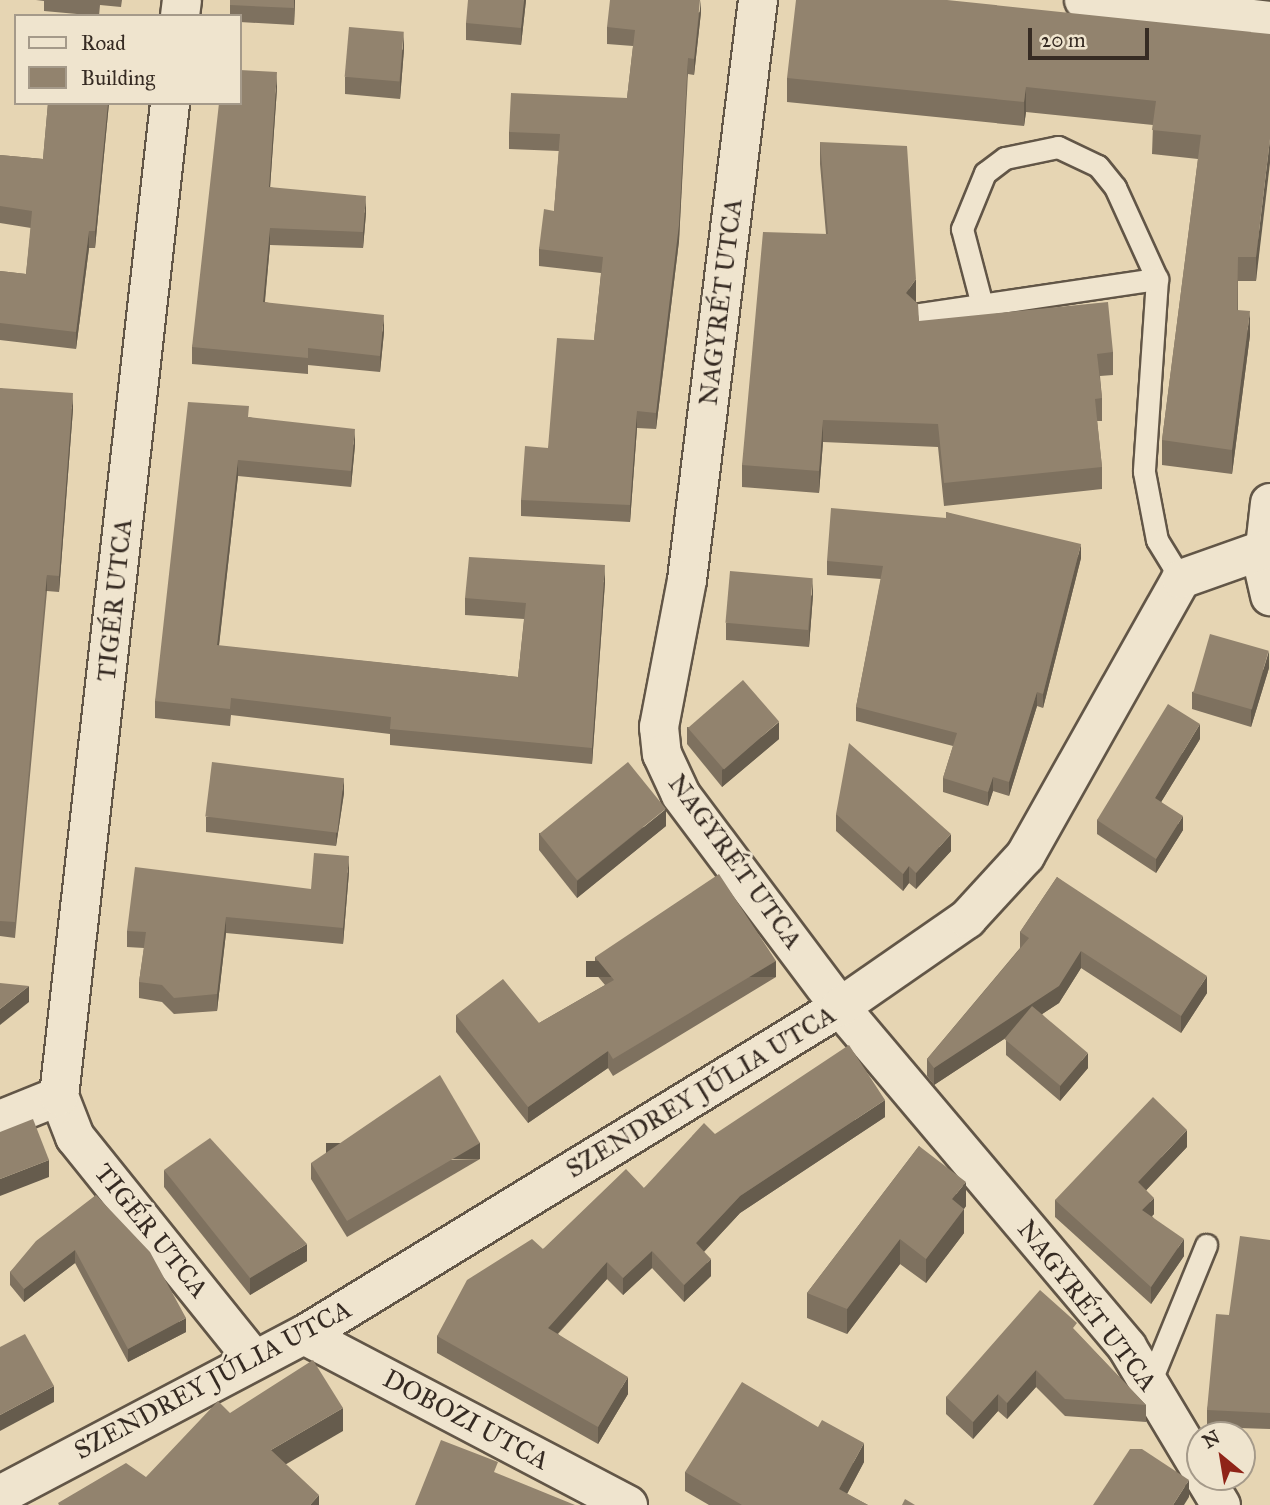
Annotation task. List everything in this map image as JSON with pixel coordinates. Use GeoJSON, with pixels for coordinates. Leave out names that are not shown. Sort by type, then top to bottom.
{"type":"FeatureCollection","features":[{"type":"Feature","properties":{"kind":"street","name":"NAGYRÉT UTCA"},"geometry":{"type":"LineString","coordinates":[[758,0],[687,580],[660,741],[681,795],[840,1007],[1151,1380],[1186,1444]]}},
{"type":"Feature","properties":{"kind":"street"},"geometry":{"type":"LineString","coordinates":[[1084,0],[1270,21]]}},
{"type":"Feature","properties":{"kind":"street","name":"TIGÉR UTCA"},"geometry":{"type":"LineString","coordinates":[[170,105],[59,1096],[75,1137],[254,1360]]}},
{"type":"Feature","properties":{"kind":"street"},"geometry":{"type":"LineString","coordinates":[[1270,503],[1263,550],[1270,596]]}},
{"type":"Feature","properties":{"kind":"street"},"geometry":{"type":"LineString","coordinates":[[1181,579],[1263,550]]}},
{"type":"Feature","properties":{"kind":"street","name":"SZENDREY JÚLIA UTCA"},"geometry":{"type":"LineString","coordinates":[[0,1495],[304,1335],[840,1007],[967,919],[1006,880],[1181,579]]}},
{"type":"Feature","properties":{"kind":"street"},"geometry":{"type":"LineString","coordinates":[[0,1120],[59,1096]]}},
{"type":"Feature","properties":{"kind":"street","name":"DOBOZI UTCA"},"geometry":{"type":"LineString","coordinates":[[304,1335],[628,1505]]}},
{"type":"Feature","properties":{"kind":"lane"},"geometry":{"type":"LineString","coordinates":[[982,305],[962,229],[964,210],[985,173],[1029,150],[1058,147],[1098,166],[1115,187],[1157,279],[1144,472],[1157,540],[1181,579]]}},
{"type":"Feature","properties":{"kind":"lane"},"geometry":{"type":"LineString","coordinates":[[919,314],[1157,279]]}},
{"type":"Feature","properties":{"kind":"lane"},"geometry":{"type":"LineString","coordinates":[[1151,1380],[1206,1245]]}},
{"type":"Feature","properties":{"kind":"building"},"geometry":{"type":"Polygon","coordinates":[[[230,0],[294,0],[294,8],[230,5],[230,0]]]}},
{"type":"Feature","properties":{"kind":"building"},"geometry":{"type":"Polygon","coordinates":[[[468,0],[524,0],[521,28],[466,23],[468,0]]]}},
{"type":"Feature","properties":{"kind":"building"},"geometry":{"type":"Polygon","coordinates":[[[610,0],[700,0],[694,59],[688,58],[679,225],[656,413],[637,411],[630,505],[521,500],[525,446],[548,448],[557,338],[594,340],[603,257],[539,249],[544,209],[554,211],[560,134],[509,132],[511,93],[627,98],[635,30],[607,27],[610,0]]]}},
{"type":"Feature","properties":{"kind":"building"},"geometry":{"type":"Polygon","coordinates":[[[796,0],[947,0],[1270,34],[1270,139],[1256,257],[1238,257],[1237,310],[1250,311],[1232,450],[1162,440],[1201,135],[1152,130],[1156,101],[1026,87],[1024,102],[787,78],[796,0]]]}},
{"type":"Feature","properties":{"kind":"building"},"geometry":{"type":"Polygon","coordinates":[[[349,27],[404,32],[399,82],[345,77],[349,27]]]}},
{"type":"Feature","properties":{"kind":"building"},"geometry":{"type":"Polygon","coordinates":[[[242,70],[277,72],[269,187],[366,196],[363,232],[270,228],[263,302],[384,315],[380,356],[308,348],[308,358],[192,347],[219,105],[242,105],[242,70]]]}},
{"type":"Feature","properties":{"kind":"building"},"geometry":{"type":"Polygon","coordinates":[[[48,105],[108,105],[95,231],[89,231],[76,332],[0,323],[0,271],[26,274],[32,211],[0,206],[0,155],[43,159],[48,105]]]}},
{"type":"Feature","properties":{"kind":"building"},"geometry":{"type":"Polygon","coordinates":[[[820,142],[907,146],[916,279],[906,293],[918,304],[919,321],[1108,302],[1113,352],[1097,354],[1102,398],[1095,399],[1102,467],[944,483],[938,424],[823,420],[819,471],[742,465],[763,232],[828,234],[820,142]]]}},
{"type":"Feature","properties":{"kind":"building"},"geometry":{"type":"Polygon","coordinates":[[[0,388],[73,393],[59,576],[47,575],[15,922],[0,921],[0,388]]]}},
{"type":"Feature","properties":{"kind":"building"},"geometry":{"type":"Polygon","coordinates":[[[188,402],[249,406],[248,417],[355,429],[351,471],[238,460],[217,645],[518,677],[526,603],[465,598],[469,557],[605,565],[592,748],[390,729],[391,717],[231,698],[230,709],[155,701],[188,402]]]}},
{"type":"Feature","properties":{"kind":"building"},"geometry":{"type":"Polygon","coordinates":[[[831,508],[946,518],[946,512],[1081,544],[1043,694],[1037,692],[1009,782],[993,777],[988,792],[943,778],[957,733],[856,707],[883,566],[827,561],[831,508]]]}},
{"type":"Feature","properties":{"kind":"building"},"geometry":{"type":"Polygon","coordinates":[[[730,571],[813,578],[808,630],[725,623],[730,571]]]}},
{"type":"Feature","properties":{"kind":"building"},"geometry":{"type":"Polygon","coordinates":[[[1210,634],[1269,651],[1252,709],[1193,693],[1210,634]]]}},
{"type":"Feature","properties":{"kind":"building"},"geometry":{"type":"Polygon","coordinates":[[[743,680],[779,722],[724,769],[688,728],[743,680]]]}},
{"type":"Feature","properties":{"kind":"building"},"geometry":{"type":"Polygon","coordinates":[[[1168,704],[1200,724],[1155,798],[1183,816],[1156,859],[1097,820],[1168,704]]]}},
{"type":"Feature","properties":{"kind":"building"},"geometry":{"type":"Polygon","coordinates":[[[849,743],[951,834],[916,873],[909,866],[903,874],[836,814],[849,743]]]}},
{"type":"Feature","properties":{"kind":"building"},"geometry":{"type":"Polygon","coordinates":[[[212,762],[344,778],[337,833],[205,817],[212,762]]]}},
{"type":"Feature","properties":{"kind":"building"},"geometry":{"type":"Polygon","coordinates":[[[628,762],[666,809],[577,880],[539,834],[628,762]]]}},
{"type":"Feature","properties":{"kind":"building"},"geometry":{"type":"Polygon","coordinates":[[[314,853],[349,856],[343,928],[226,917],[217,994],[174,998],[162,985],[139,982],[146,932],[127,931],[135,867],[311,889],[314,853]]]}},
{"type":"Feature","properties":{"kind":"building"},"geometry":{"type":"Polygon","coordinates":[[[719,874],[776,961],[613,1059],[608,1051],[528,1107],[456,1015],[503,979],[539,1023],[614,980],[595,957],[719,874]]]}},
{"type":"Feature","properties":{"kind":"building"},"geometry":{"type":"Polygon","coordinates":[[[1057,877],[1207,976],[1181,1016],[1081,951],[1059,986],[934,1068],[927,1059],[1029,938],[1020,932],[1057,877]]]}},
{"type":"Feature","properties":{"kind":"building"},"geometry":{"type":"Polygon","coordinates":[[[0,983],[29,986],[0,1009],[0,983]]]}},
{"type":"Feature","properties":{"kind":"building"},"geometry":{"type":"Polygon","coordinates":[[[1032,1006],[1088,1053],[1060,1086],[1004,1039],[1032,1006]]]}},
{"type":"Feature","properties":{"kind":"building"},"geometry":{"type":"Polygon","coordinates":[[[849,1045],[885,1100],[740,1196],[696,1243],[711,1259],[684,1285],[652,1251],[623,1278],[607,1262],[548,1328],[628,1377],[598,1427],[437,1336],[467,1280],[532,1239],[543,1249],[626,1169],[644,1188],[704,1123],[715,1134],[849,1045]]]}},
{"type":"Feature","properties":{"kind":"building"},"geometry":{"type":"Polygon","coordinates":[[[440,1075],[480,1143],[347,1221],[311,1163],[440,1075]]]}},
{"type":"Feature","properties":{"kind":"building"},"geometry":{"type":"Polygon","coordinates":[[[1153,1097],[1187,1130],[1138,1182],[1154,1198],[1142,1210],[1184,1239],[1151,1287],[1055,1200],[1153,1097]]]}},
{"type":"Feature","properties":{"kind":"building"},"geometry":{"type":"Polygon","coordinates":[[[33,1119],[49,1160],[0,1179],[0,1132],[33,1119]]]}},
{"type":"Feature","properties":{"kind":"building"},"geometry":{"type":"Polygon","coordinates":[[[210,1138],[307,1244],[250,1278],[164,1170],[210,1138]]]}},
{"type":"Feature","properties":{"kind":"building"},"geometry":{"type":"Polygon","coordinates":[[[919,1146],[966,1182],[952,1199],[964,1209],[926,1259],[900,1239],[847,1309],[807,1293],[919,1146]]]}},
{"type":"Feature","properties":{"kind":"building"},"geometry":{"type":"Polygon","coordinates":[[[96,1195],[150,1252],[186,1318],[128,1349],[75,1250],[24,1289],[10,1272],[36,1241],[96,1195]]]}},
{"type":"Feature","properties":{"kind":"building"},"geometry":{"type":"Polygon","coordinates":[[[1240,1236],[1270,1240],[1270,1413],[1207,1410],[1216,1314],[1229,1315],[1240,1236]]]}},
{"type":"Feature","properties":{"kind":"building"},"geometry":{"type":"Polygon","coordinates":[[[1040,1290],[1077,1323],[1073,1328],[1146,1405],[1065,1399],[1036,1370],[1007,1403],[998,1394],[973,1422],[946,1397],[1040,1290]]]}},
{"type":"Feature","properties":{"kind":"building"},"geometry":{"type":"Polygon","coordinates":[[[25,1334],[54,1386],[0,1415],[0,1347],[25,1334]]]}},
{"type":"Feature","properties":{"kind":"building"},"geometry":{"type":"Polygon","coordinates":[[[313,1360],[343,1408],[271,1450],[319,1495],[310,1505],[59,1505],[58,1503],[126,1463],[146,1477],[218,1401],[230,1413],[313,1360]]]}},
{"type":"Feature","properties":{"kind":"building"},"geometry":{"type":"Polygon","coordinates":[[[742,1382],[818,1427],[822,1420],[864,1443],[839,1489],[868,1505],[742,1505],[685,1472],[742,1382]]]}},
{"type":"Feature","properties":{"kind":"building"},"geometry":{"type":"Polygon","coordinates":[[[441,1440],[498,1462],[494,1472],[575,1505],[415,1505],[441,1440]]]}},
{"type":"Feature","properties":{"kind":"building"},"geometry":{"type":"Polygon","coordinates":[[[1130,1449],[1142,1449],[1186,1478],[1186,1485],[1173,1505],[1093,1505],[1130,1449]]]}},
{"type":"Feature","properties":{"kind":"building"},"geometry":{"type":"Polygon","coordinates":[[[905,1499],[915,1505],[902,1505],[905,1499]]]}}]}
